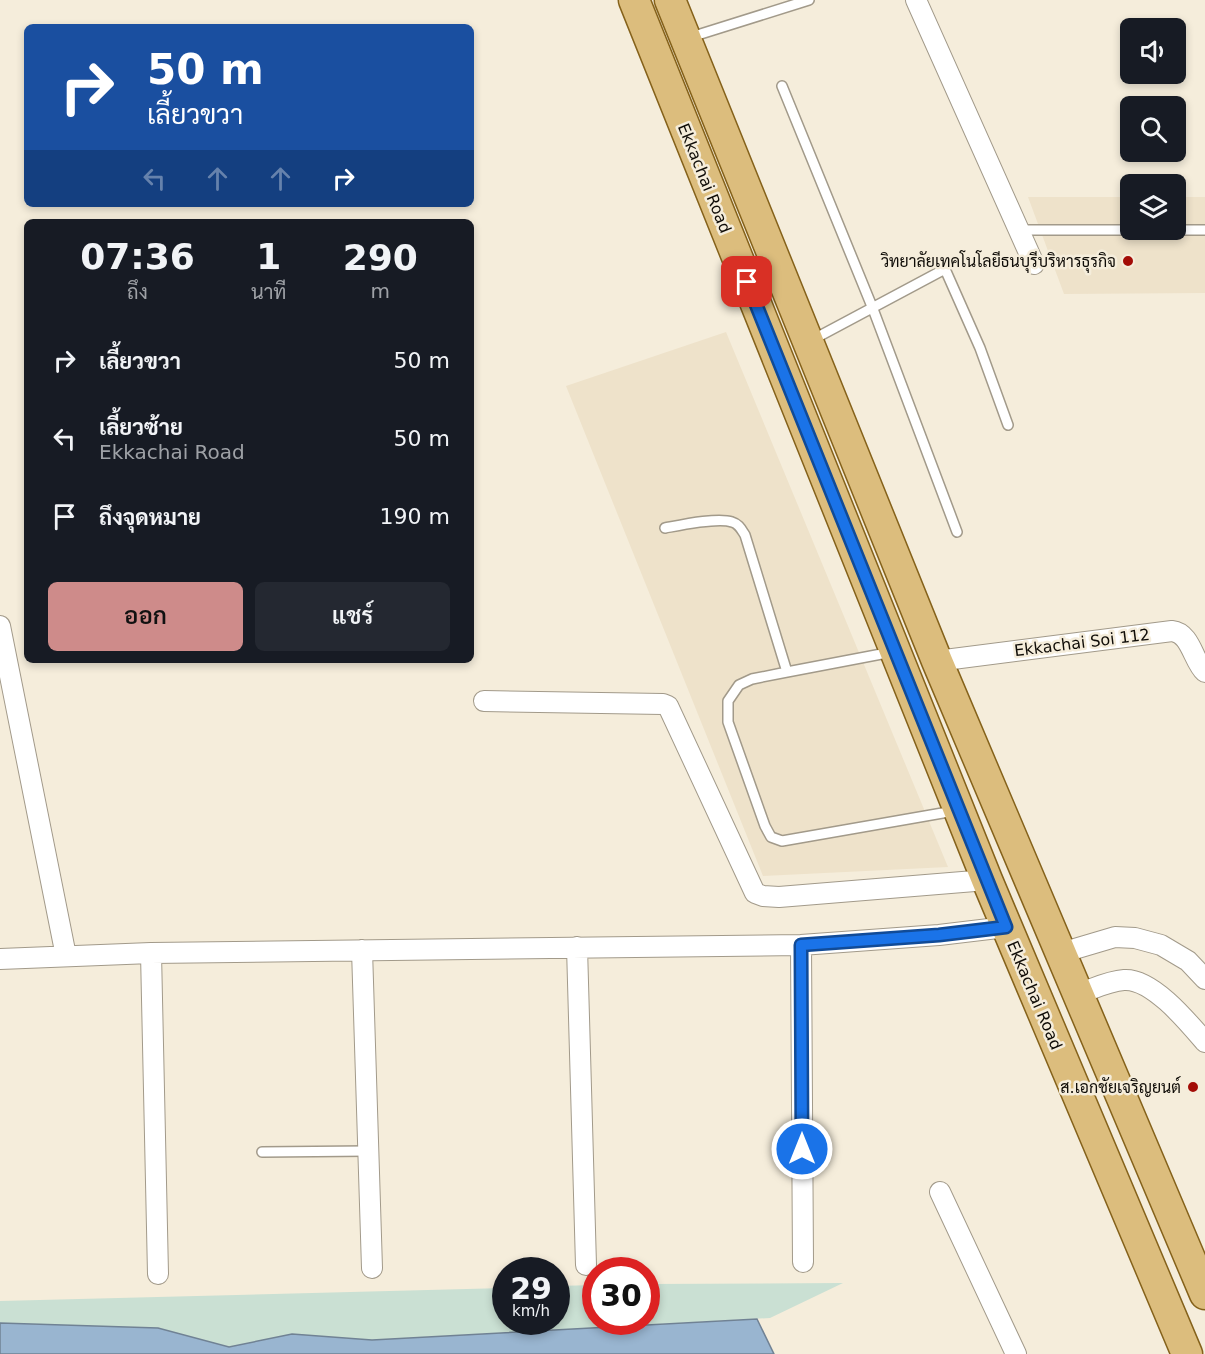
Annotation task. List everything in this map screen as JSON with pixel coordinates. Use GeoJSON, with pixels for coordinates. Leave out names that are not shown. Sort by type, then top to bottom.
{"type":"FeatureCollection","features":[{"type":"Feature","properties":{"kind":"main road","name":"Ekkachai Road"},"geometry":{"type":"LineString","coordinates":[[634,0],[1006,927],[1187,1354]]}},
{"type":"Feature","properties":{"kind":"main road"},"geometry":{"type":"LineString","coordinates":[[670,0],[937,661],[1205,1294]]}},
{"type":"Feature","properties":{"kind":"street"},"geometry":{"type":"LineString","coordinates":[[916,0],[1034,264]]}},
{"type":"Feature","properties":{"kind":"street"},"geometry":{"type":"LineString","coordinates":[[0,626],[66,956]]}},
{"type":"Feature","properties":{"kind":"street","name":"Ekkachai Soi 112"},"geometry":{"type":"LineString","coordinates":[[937,661],[1173,631],[1184,636],[1205,672]]}},
{"type":"Feature","properties":{"kind":"street"},"geometry":{"type":"LineString","coordinates":[[484,701],[663,704],[668,706],[755,893],[758,895],[779,897],[987,880]]}},
{"type":"Feature","properties":{"kind":"street"},"geometry":{"type":"LineString","coordinates":[[0,958],[151,953],[801,945],[939,935],[1006,927]]}},
{"type":"Feature","properties":{"kind":"street"},"geometry":{"type":"LineString","coordinates":[[1060,953],[1115,937],[1135,938],[1161,945],[1188,961],[1205,979]]}},
{"type":"Feature","properties":{"kind":"street"},"geometry":{"type":"LineString","coordinates":[[801,945],[803,1262]]}},
{"type":"Feature","properties":{"kind":"street"},"geometry":{"type":"LineString","coordinates":[[577,947],[586,1257]]}},
{"type":"Feature","properties":{"kind":"street"},"geometry":{"type":"LineString","coordinates":[[362,950],[372,1268]]}},
{"type":"Feature","properties":{"kind":"street"},"geometry":{"type":"LineString","coordinates":[[151,953],[158,1274]]}},
{"type":"Feature","properties":{"kind":"street"},"geometry":{"type":"LineString","coordinates":[[1078,994],[1126,980],[1145,987],[1166,1000],[1205,1042]]}},
{"type":"Feature","properties":{"kind":"street"},"geometry":{"type":"LineString","coordinates":[[940,1192],[1016,1354]]}},
{"type":"Feature","properties":{"kind":"lane"},"geometry":{"type":"LineString","coordinates":[[687,38],[809,0]]}},
{"type":"Feature","properties":{"kind":"lane"},"geometry":{"type":"LineString","coordinates":[[782,86],[873,309],[957,532]]}},
{"type":"Feature","properties":{"kind":"lane"},"geometry":{"type":"LineString","coordinates":[[1019,230],[1205,230]]}},
{"type":"Feature","properties":{"kind":"lane"},"geometry":{"type":"LineString","coordinates":[[809,342],[945,269],[980,348],[1008,424]]}},
{"type":"Feature","properties":{"kind":"lane"},"geometry":{"type":"LineString","coordinates":[[665,528],[731,521],[740,526],[745,535],[787,672]]}},
{"type":"Feature","properties":{"kind":"lane"},"geometry":{"type":"LineString","coordinates":[[896,651],[752,679],[739,685],[729,701],[728,722],[765,826],[771,837],[782,841],[959,810]]}},
{"type":"Feature","properties":{"kind":"lane"},"geometry":{"type":"LineString","coordinates":[[262,1152],[368,1151]]}},
{"type":"Feature","properties":{"kind":"shaded area","name":"วิทยาลัยเทคโนโลยีธนบุรีบริหารธุรกิจ"},"geometry":{"type":"Polygon","coordinates":[[[1028,197],[1120,197],[1120,240],[1186,240],[1186,197],[1205,197],[1205,293],[1064,294],[1028,197]]]}},
{"type":"Feature","properties":{"kind":"shaded area"},"geometry":{"type":"Polygon","coordinates":[[[726,332],[948,867],[763,876],[566,386],[726,332]]]}},
{"type":"Feature","properties":{"kind":"green space"},"geometry":{"type":"Polygon","coordinates":[[[843,1283],[770,1318],[660,1324],[660,1284],[843,1283]]]}},
{"type":"Feature","properties":{"kind":"green space"},"geometry":{"type":"Polygon","coordinates":[[[582,1285],[582,1328],[570,1329],[570,1286],[582,1285]]]}},
{"type":"Feature","properties":{"kind":"green space"},"geometry":{"type":"Polygon","coordinates":[[[492,1288],[492,1333],[372,1340],[292,1334],[229,1347],[158,1328],[0,1323],[0,1301],[492,1288]]]}},
{"type":"Feature","properties":{"kind":"water"},"geometry":{"type":"Polygon","coordinates":[[[757,1319],[774,1354],[0,1354],[0,1323],[158,1328],[229,1347],[292,1334],[372,1340],[492,1333],[570,1335],[570,1329],[582,1329],[582,1335],[660,1335],[660,1324],[757,1319]]]}},
{"type":"Feature","properties":{"kind":"place","name":"วิทยาลัยเทคโนโลยีธนบุรีบริหารธุรกิจ"},"geometry":{"type":"Point","coordinates":[1128,261]}},
{"type":"Feature","properties":{"kind":"place","name":"ส.เอกชัยเจริญยนต์"},"geometry":{"type":"Point","coordinates":[1193,1087]}},
{"type":"Feature","properties":{"kind":"route"},"geometry":{"type":"LineString","coordinates":[[747,282],[1006,927],[939,935],[801,945],[802,1149]]}}]}
